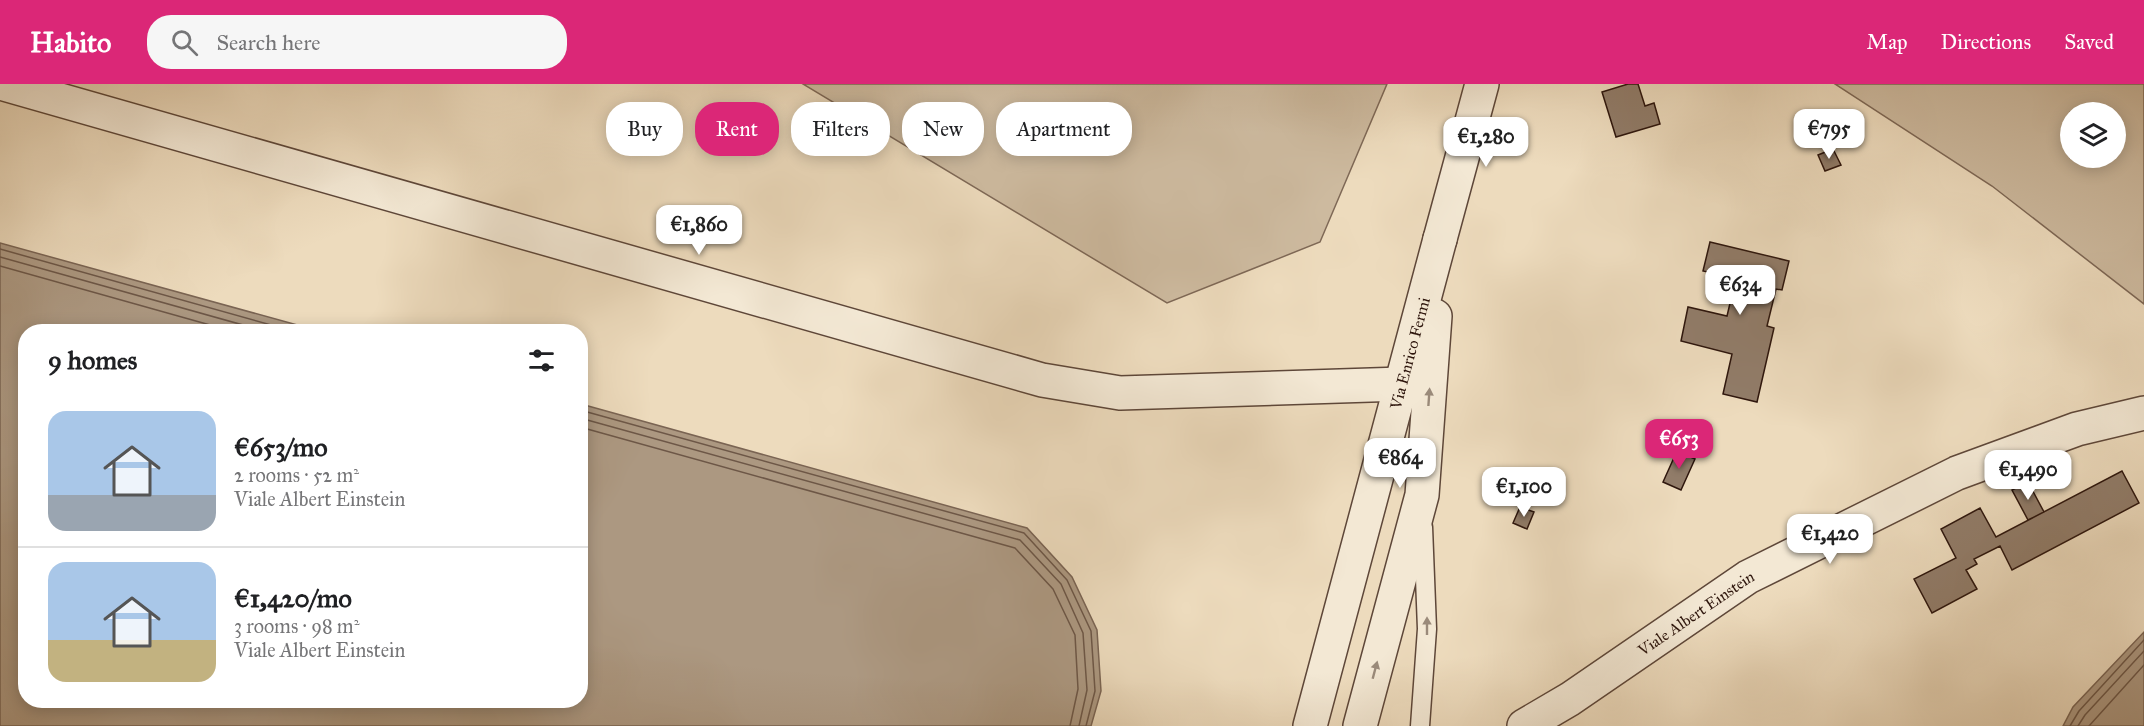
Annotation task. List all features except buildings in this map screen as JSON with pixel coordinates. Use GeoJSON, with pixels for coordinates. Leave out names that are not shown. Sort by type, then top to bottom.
{"type":"FeatureCollection","features":[{"type":"Feature","properties":{"kind":"street"},"geometry":{"type":"LineString","coordinates":[[3,84],[1042,380],[1120,393],[1402,384]]}},
{"type":"Feature","properties":{"kind":"street","name":"Via Enrico Fermi"},"geometry":{"type":"LineString","coordinates":[[1310,726],[1482,84]]}},
{"type":"Feature","properties":{"kind":"street"},"geometry":{"type":"LineString","coordinates":[[1360,726],[1422,495],[1440,239]]}},
{"type":"Feature","properties":{"kind":"street","name":"Viale Albert Einstein"},"geometry":{"type":"LineString","coordinates":[[1524,726],[1570,699],[1748,577],[1957,473],[2077,429],[2144,413]]}},
{"type":"Feature","properties":{"kind":"lane"},"geometry":{"type":"LineString","coordinates":[[1420,726],[1427,629],[1422,495]]}},
{"type":"Feature","properties":{"kind":"shaded area"},"geometry":{"type":"Polygon","coordinates":[[[803,84],[1387,84],[1320,242],[1167,303],[923,156],[984,156],[984,102],[902,102],[902,144],[890,136],[890,102],[833,102],[803,84]]]}},
{"type":"Feature","properties":{"kind":"shaded area"},"geometry":{"type":"Polygon","coordinates":[[[1835,84],[2144,84],[2144,304],[1992,186],[1835,84]]]}},
{"type":"Feature","properties":{"kind":"water"},"geometry":{"type":"Polygon","coordinates":[[[0,243],[294,324],[18,324],[18,708],[588,708],[588,406],[1027,528],[1072,577],[1097,630],[1101,691],[1091,726],[0,726],[0,243]]]}},
{"type":"Feature","properties":{"kind":"water"},"geometry":{"type":"Polygon","coordinates":[[[2144,632],[2144,726],[2063,726],[2073,707],[2144,632]]]}}]}
